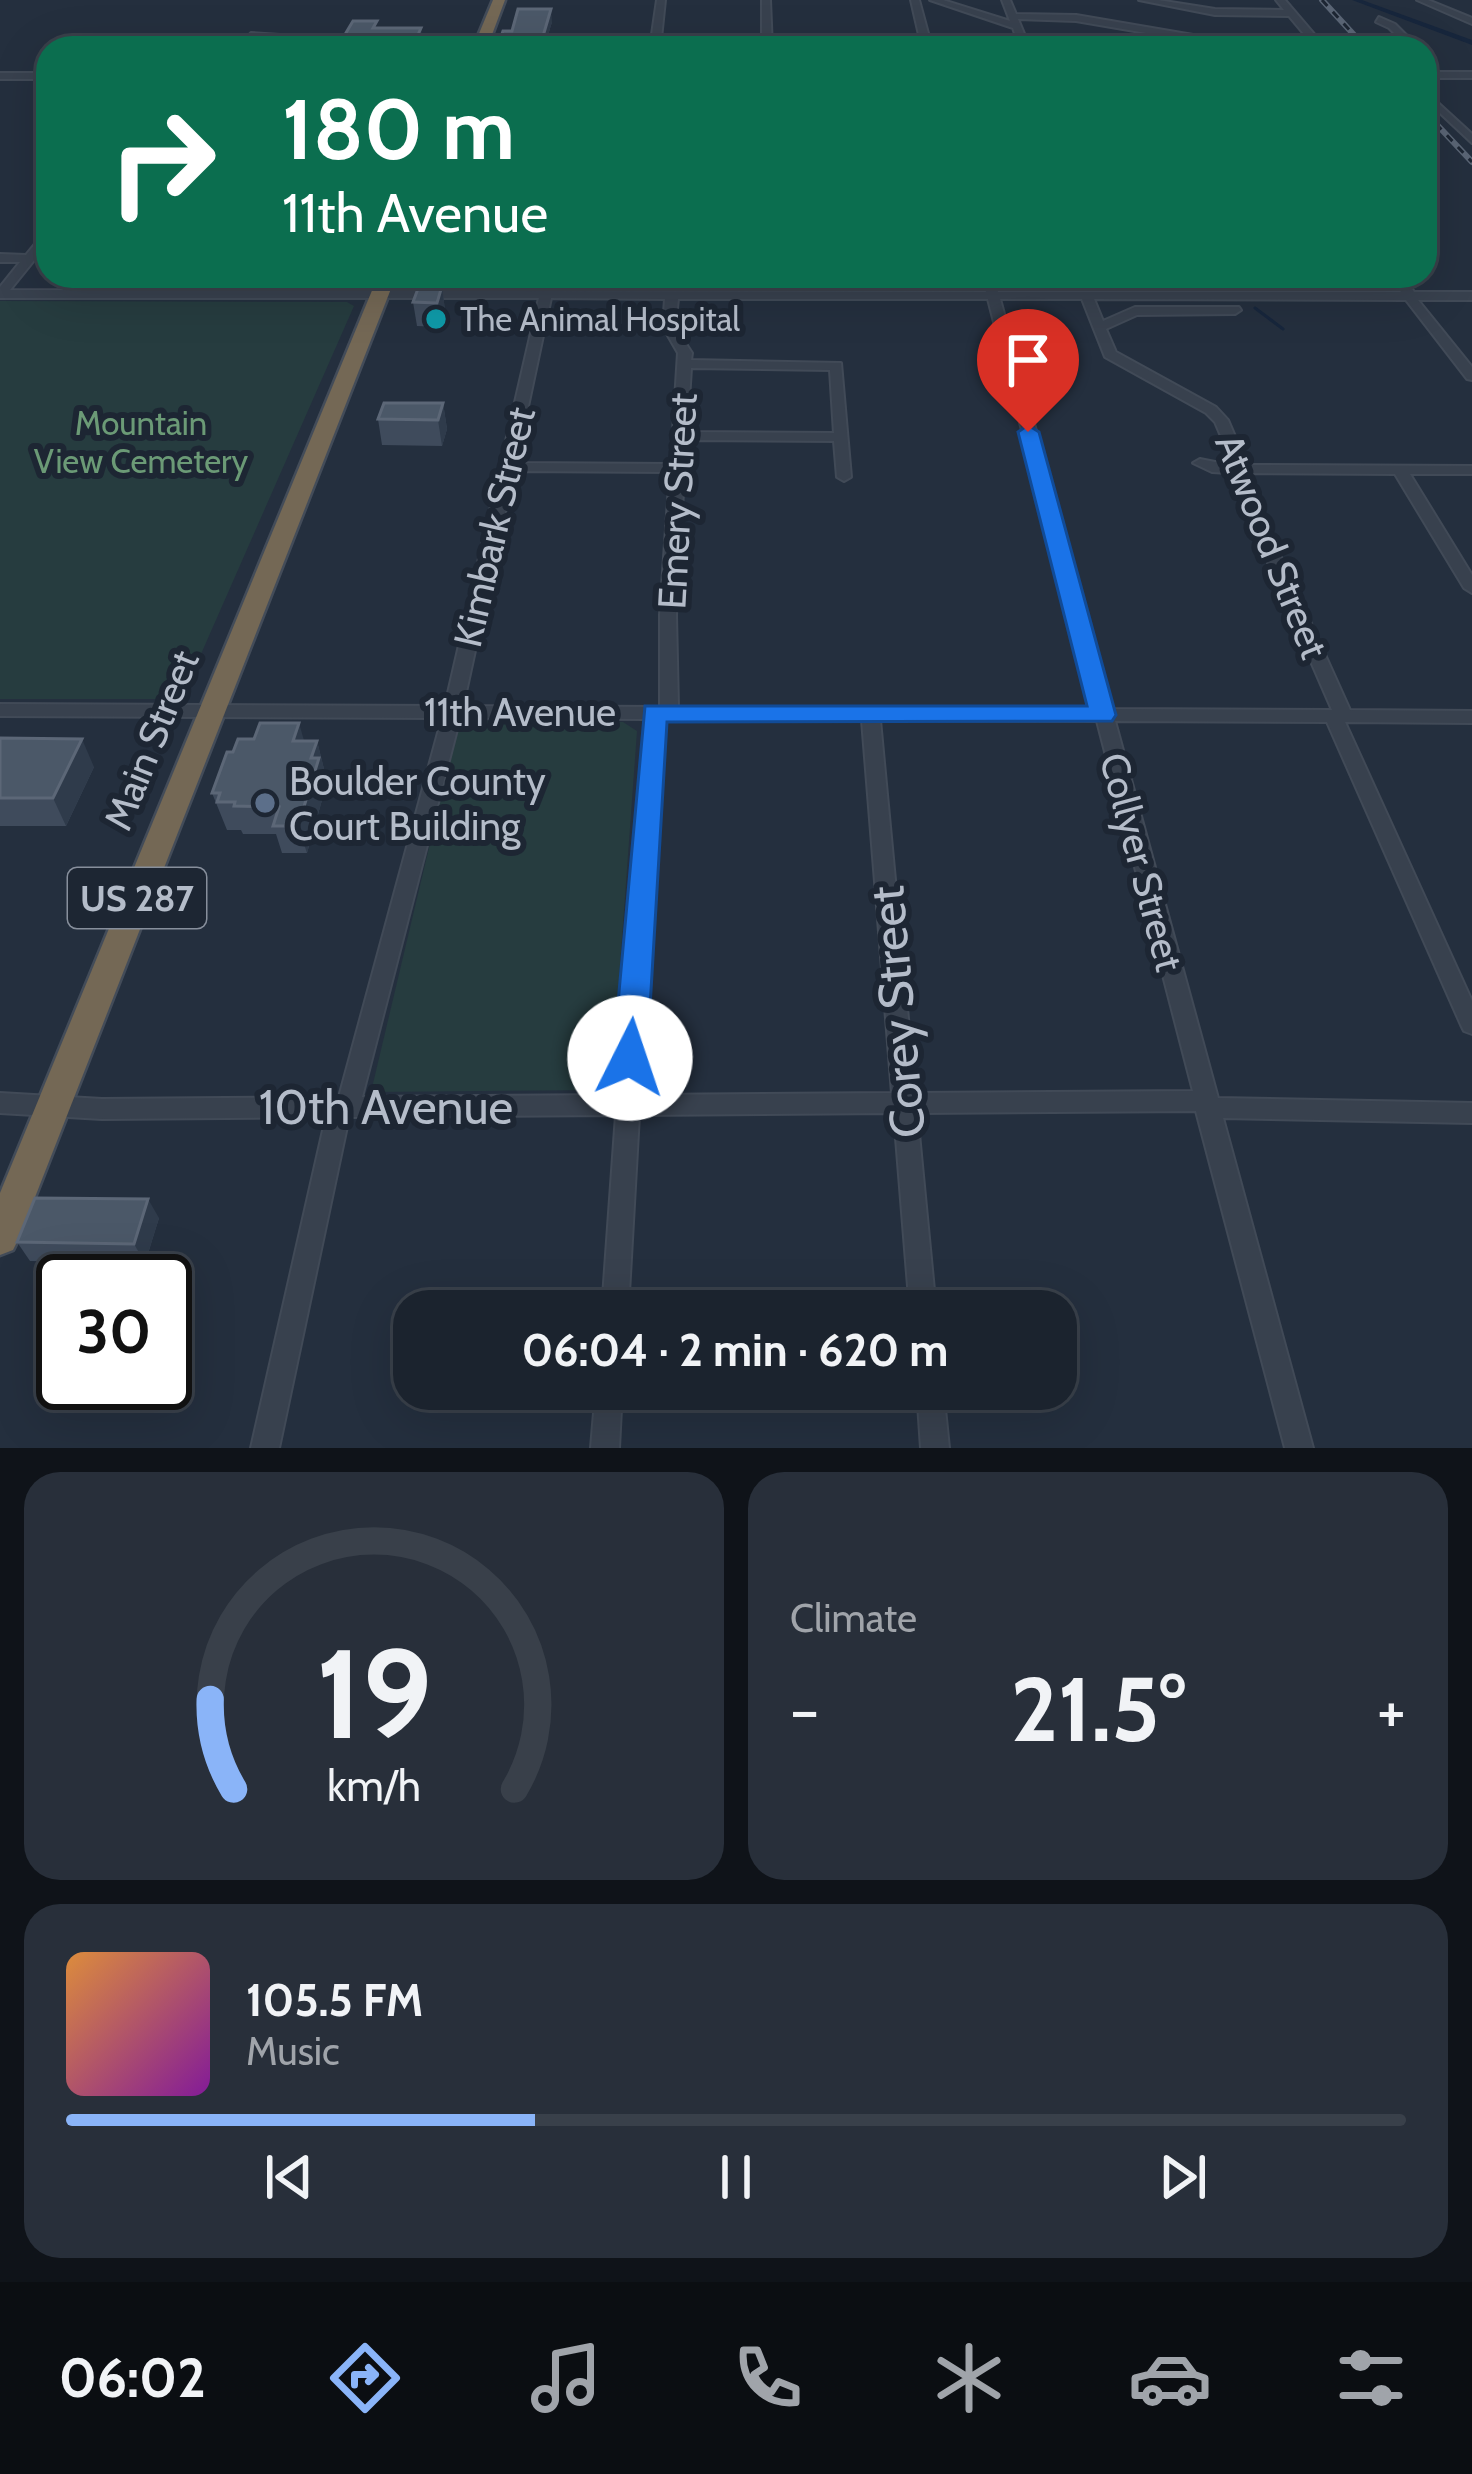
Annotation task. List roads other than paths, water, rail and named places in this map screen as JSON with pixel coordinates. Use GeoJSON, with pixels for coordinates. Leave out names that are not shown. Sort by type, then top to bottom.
{"type":"FeatureCollection","features":[{"type":"Feature","properties":{"kind":"highway"},"geometry":{"type":"LineString","coordinates":[[485,36],[499,0]]}},
{"type":"Feature","properties":{"kind":"highway","name":"Main Street"},"geometry":{"type":"LineString","coordinates":[[0,1238],[383,288]]}},
{"type":"Feature","properties":{"kind":"street"},"geometry":{"type":"LineString","coordinates":[[657,36],[662,0]]}},
{"type":"Feature","properties":{"kind":"street"},"geometry":{"type":"LineString","coordinates":[[766,0],[767,36]]}},
{"type":"Feature","properties":{"kind":"street"},"geometry":{"type":"LineString","coordinates":[[915,0],[924,36]]}},
{"type":"Feature","properties":{"kind":"street"},"geometry":{"type":"LineString","coordinates":[[934,0],[1014,21],[1076,18],[1178,36]]}},
{"type":"Feature","properties":{"kind":"street"},"geometry":{"type":"LineString","coordinates":[[1006,0],[1020,36]]}},
{"type":"Feature","properties":{"kind":"street"},"geometry":{"type":"LineString","coordinates":[[1143,0],[1215,12],[1292,13]]}},
{"type":"Feature","properties":{"kind":"street"},"geometry":{"type":"LineString","coordinates":[[1280,0],[1311,36]]}},
{"type":"Feature","properties":{"kind":"street"},"geometry":{"type":"LineString","coordinates":[[1420,0],[1470,19]]}},
{"type":"Feature","properties":{"kind":"street"},"geometry":{"type":"LineString","coordinates":[[1378,20],[1402,36]]}},
{"type":"Feature","properties":{"kind":"street"},"geometry":{"type":"LineString","coordinates":[[1437,70],[1442,75]]}},
{"type":"Feature","properties":{"kind":"street"},"geometry":{"type":"LineString","coordinates":[[1437,75],[1472,75]]}},
{"type":"Feature","properties":{"kind":"street"},"geometry":{"type":"LineString","coordinates":[[0,76],[36,76]]}},
{"type":"Feature","properties":{"kind":"street"},"geometry":{"type":"LineString","coordinates":[[1437,106],[1472,140]]}},
{"type":"Feature","properties":{"kind":"street"},"geometry":{"type":"LineString","coordinates":[[1,294],[36,251]]}},
{"type":"Feature","properties":{"kind":"street"},"geometry":{"type":"LineString","coordinates":[[0,258],[30,259]]}},
{"type":"Feature","properties":{"kind":"street"},"geometry":{"type":"LineString","coordinates":[[67,294],[71,288]]}},
{"type":"Feature","properties":{"kind":"street"},"geometry":{"type":"LineString","coordinates":[[218,295],[222,288]]}},
{"type":"Feature","properties":{"kind":"street"},"geometry":{"type":"LineString","coordinates":[[1,294],[218,295],[334,288]]}},
{"type":"Feature","properties":{"kind":"street"},"geometry":{"type":"LineString","coordinates":[[433,288],[546,295],[750,295],[937,288]]}},
{"type":"Feature","properties":{"kind":"street"},"geometry":{"type":"LineString","coordinates":[[748,288],[750,295]]}},
{"type":"Feature","properties":{"kind":"street","name":"Collyer Street"},"geometry":{"type":"LineString","coordinates":[[991,288],[1299,1448]]}},
{"type":"Feature","properties":{"kind":"street"},"geometry":{"type":"LineString","coordinates":[[1009,288],[1086,296],[1472,296]]}},
{"type":"Feature","properties":{"kind":"street"},"geometry":{"type":"LineString","coordinates":[[1107,288],[1110,296]]}},
{"type":"Feature","properties":{"kind":"street"},"geometry":{"type":"LineString","coordinates":[[1406,288],[1472,376]]}},
{"type":"Feature","properties":{"kind":"street","name":"Kimbark Street"},"geometry":{"type":"LineString","coordinates":[[265,1448],[344,1107],[453,712],[546,295]]}},
{"type":"Feature","properties":{"kind":"street","name":"Emery Street"},"geometry":{"type":"LineString","coordinates":[[616,1290],[626,1105],[662,713],[686,353],[669,327],[672,295]]}},
{"type":"Feature","properties":{"kind":"street","name":"Atwood Street"},"geometry":{"type":"LineString","coordinates":[[1086,296],[1118,361],[1221,420],[1239,462],[1234,469],[1472,1025]]}},
{"type":"Feature","properties":{"kind":"street"},"geometry":{"type":"LineString","coordinates":[[1099,328],[1135,311],[1235,310]]}},
{"type":"Feature","properties":{"kind":"street"},"geometry":{"type":"LineString","coordinates":[[685,364],[836,365],[844,477]]}},
{"type":"Feature","properties":{"kind":"street"},"geometry":{"type":"LineString","coordinates":[[680,436],[841,437]]}},
{"type":"Feature","properties":{"kind":"street"},"geometry":{"type":"LineString","coordinates":[[1200,463],[1234,469],[1472,470]]}},
{"type":"Feature","properties":{"kind":"street"},"geometry":{"type":"LineString","coordinates":[[506,467],[678,468]]}},
{"type":"Feature","properties":{"kind":"street"},"geometry":{"type":"LineString","coordinates":[[1400,470],[1472,588]]}},
{"type":"Feature","properties":{"kind":"street","name":"11th Avenue"},"geometry":{"type":"LineString","coordinates":[[0,710],[1472,717]]}},
{"type":"Feature","properties":{"kind":"street","name":"Corey Street"},"geometry":{"type":"LineString","coordinates":[[870,714],[921,1290]]}},
{"type":"Feature","properties":{"kind":"street","name":"10th Avenue"},"geometry":{"type":"LineString","coordinates":[[0,1103],[101,1109],[1205,1104],[1472,1113]]}},
{"type":"Feature","properties":{"kind":"street"},"geometry":{"type":"LineString","coordinates":[[604,1448],[607,1410]]}},
{"type":"Feature","properties":{"kind":"street"},"geometry":{"type":"LineString","coordinates":[[932,1410],[935,1448]]}},
{"type":"Feature","properties":{"kind":"waterway"},"geometry":{"type":"LineString","coordinates":[[1356,0],[1472,43]]}},
{"type":"Feature","properties":{"kind":"waterway"},"geometry":{"type":"LineString","coordinates":[[1255,308],[1283,329]]}},
{"type":"Feature","properties":{"kind":"railway"},"geometry":{"type":"LineString","coordinates":[[1322,0],[1355,36]]}},
{"type":"Feature","properties":{"kind":"railway"},"geometry":{"type":"LineString","coordinates":[[1437,125],[1472,162]]}},
{"type":"Feature","properties":{"kind":"place","name":"The Animal Hospital"},"geometry":{"type":"Point","coordinates":[436,319]}},
{"type":"Feature","properties":{"kind":"place","name":"Boulder County Court Building"},"geometry":{"type":"Point","coordinates":[265,803]}},
{"type":"Feature","properties":{"kind":"park label","name":"Mountain View Cemetery"},"geometry":{"type":"Point","coordinates":[141,442]}}]}
